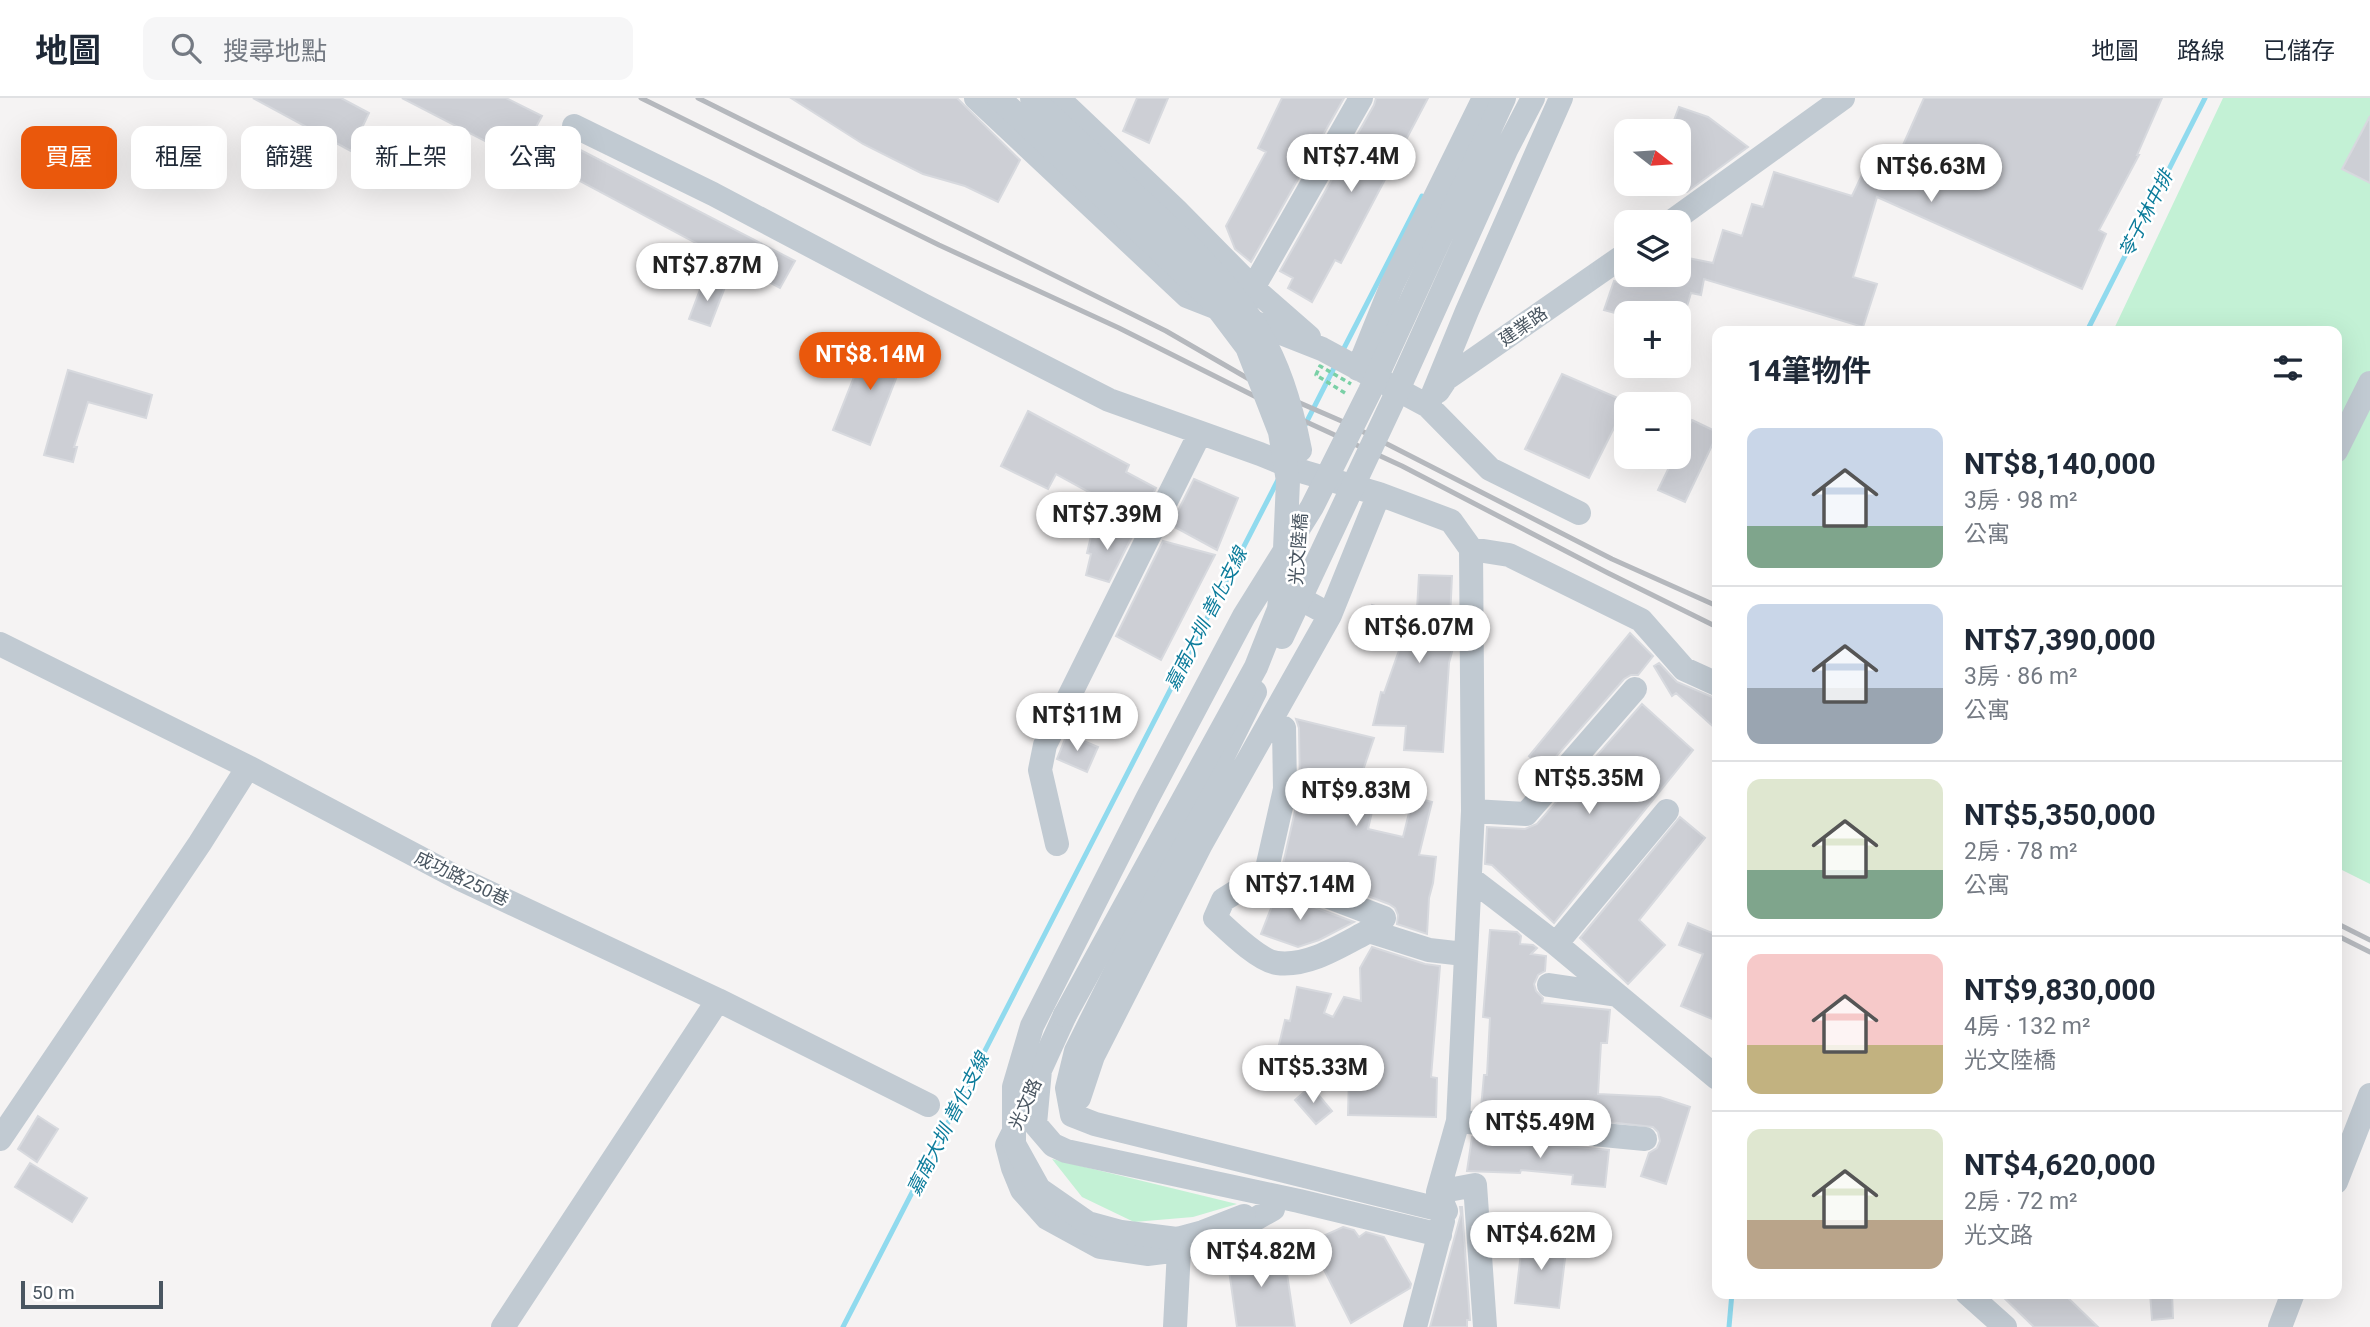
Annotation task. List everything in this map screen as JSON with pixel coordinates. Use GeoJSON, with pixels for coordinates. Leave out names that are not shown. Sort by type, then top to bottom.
{"type":"FeatureCollection","features":[{"type":"Feature","properties":{"kind":"street"},"geometry":{"type":"LineString","coordinates":[[976,98],[1187,296],[1322,349],[1428,406],[1490,469],[1579,513]]}},
{"type":"Feature","properties":{"kind":"street","name":"光文陸橋"},"geometry":{"type":"LineString","coordinates":[[999,98],[1210,298],[1247,346],[1280,432],[1289,481],[1279,609],[1256,667],[1065,1015],[1040,1070]]}},
{"type":"Feature","properties":{"kind":"street","name":"光文陸橋"},"geometry":{"type":"LineString","coordinates":[[1032,98],[1214,272],[1252,322],[1278,369],[1292,410],[1302,461],[1300,564],[1291,612],[1279,643],[1076,1051],[1067,1088],[1072,1115]]}},
{"type":"Feature","properties":{"kind":"street"},"geometry":{"type":"LineString","coordinates":[[1058,98],[1176,210],[1253,288],[1322,349]]}},
{"type":"Feature","properties":{"kind":"street"},"geometry":{"type":"LineString","coordinates":[[1242,317],[1253,288],[1361,98]]}},
{"type":"Feature","properties":{"kind":"street"},"geometry":{"type":"LineString","coordinates":[[1358,369],[1392,285],[1484,98]]}},
{"type":"Feature","properties":{"kind":"street"},"geometry":{"type":"LineString","coordinates":[[1299,1201],[1177,1239],[1121,1232],[1088,1223],[1039,1189],[1014,1144],[1014,1087],[1031,1026],[1244,617],[1312,507],[1370,391],[1504,98]]}},
{"type":"Feature","properties":{"kind":"street"},"geometry":{"type":"LineString","coordinates":[[1279,643],[1392,404],[1506,150],[1533,98]]}},
{"type":"Feature","properties":{"kind":"street"},"geometry":{"type":"LineString","coordinates":[[1428,406],[1561,98]]}},
{"type":"Feature","properties":{"kind":"street"},"geometry":{"type":"LineString","coordinates":[[1688,210],[1843,98]]}},
{"type":"Feature","properties":{"kind":"street"},"geometry":{"type":"LineString","coordinates":[[581,129],[713,194],[1109,400],[1304,472],[1379,494],[1451,520],[1471,549],[1473,811],[1458,1121],[1442,1201],[1440,1235],[1415,1327]]}},
{"type":"Feature","properties":{"kind":"street","name":"建業路"},"geometry":{"type":"LineString","coordinates":[[1428,406],[1446,379],[1614,262]]}},
{"type":"Feature","properties":{"kind":"street"},"geometry":{"type":"LineString","coordinates":[[1392,285],[1467,311]]}},
{"type":"Feature","properties":{"kind":"street"},"geometry":{"type":"LineString","coordinates":[[2342,439],[2370,383]]}},
{"type":"Feature","properties":{"kind":"street"},"geometry":{"type":"LineString","coordinates":[[1057,844],[1040,770],[1045,746],[1200,433]]}},
{"type":"Feature","properties":{"kind":"street"},"geometry":{"type":"LineString","coordinates":[[1379,494],[1330,615],[1195,856],[1093,1056],[1072,1115],[1095,1124],[1442,1201],[1475,1185],[1485,1327]]}},
{"type":"Feature","properties":{"kind":"street"},"geometry":{"type":"LineString","coordinates":[[1471,549],[1509,555],[1641,620],[1684,669],[1712,682]]}},
{"type":"Feature","properties":{"kind":"street"},"geometry":{"type":"LineString","coordinates":[[1007,1145],[1004,1118],[1006,1092],[1018,1036],[1217,643],[1250,585],[1262,578],[1330,615]]}},
{"type":"Feature","properties":{"kind":"street","name":"成功路250巷"},"geometry":{"type":"LineString","coordinates":[[0,644],[248,767],[460,878],[718,1000],[928,1105]]}},
{"type":"Feature","properties":{"kind":"street"},"geometry":{"type":"LineString","coordinates":[[1473,811],[1526,814],[1635,689]]}},
{"type":"Feature","properties":{"kind":"street"},"geometry":{"type":"LineString","coordinates":[[1266,873],[1384,918],[1369,931],[1314,959],[1275,963],[1242,944],[1215,918],[1223,900],[1266,873],[1285,789],[1284,728]]}},
{"type":"Feature","properties":{"kind":"street"},"geometry":{"type":"LineString","coordinates":[[0,1139],[248,767]]}},
{"type":"Feature","properties":{"kind":"street"},"geometry":{"type":"LineString","coordinates":[[1556,944],[1667,811]]}},
{"type":"Feature","properties":{"kind":"street"},"geometry":{"type":"LineString","coordinates":[[1469,878],[1556,944],[1712,1075]]}},
{"type":"Feature","properties":{"kind":"street"},"geometry":{"type":"LineString","coordinates":[[1369,931],[1429,950],[1464,954]]}},
{"type":"Feature","properties":{"kind":"street"},"geometry":{"type":"LineString","coordinates":[[1549,985],[1618,995]]}},
{"type":"Feature","properties":{"kind":"street"},"geometry":{"type":"LineString","coordinates":[[502,1327],[718,1000]]}},
{"type":"Feature","properties":{"kind":"street"},"geometry":{"type":"LineString","coordinates":[[1040,1070],[1035,1124],[1054,1145],[1066,1151],[1299,1201],[1440,1235]]}},
{"type":"Feature","properties":{"kind":"street","name":"光文路"},"geometry":{"type":"LineString","coordinates":[[1040,1070],[1007,1145],[1022,1190],[1046,1218],[1100,1247],[1147,1254],[1179,1250],[1243,1226],[1273,1209]]}},
{"type":"Feature","properties":{"kind":"street"},"geometry":{"type":"LineString","coordinates":[[2342,1167],[2370,1095]]}},
{"type":"Feature","properties":{"kind":"street"},"geometry":{"type":"LineString","coordinates":[[1458,1121],[1645,1139]]}},
{"type":"Feature","properties":{"kind":"street"},"geometry":{"type":"LineString","coordinates":[[1175,1327],[1179,1250]]}},
{"type":"Feature","properties":{"kind":"street"},"geometry":{"type":"LineString","coordinates":[[1974,1299],[2005,1327]]}},
{"type":"Feature","properties":{"kind":"street"},"geometry":{"type":"LineString","coordinates":[[2280,1327],[2291,1299]]}},
{"type":"Feature","properties":{"kind":"green space"},"geometry":{"type":"Polygon","coordinates":[[[2223,98],[2370,98],[2370,884],[2342,870],[2342,326],[2115,326],[2223,98]]]}},
{"type":"Feature","properties":{"kind":"green space"},"geometry":{"type":"Polygon","coordinates":[[[1052,1159],[1237,1204],[1193,1217],[1134,1222],[1082,1197],[1052,1159]]]}},
{"type":"Feature","properties":{"kind":"building"},"geometry":{"type":"Polygon","coordinates":[[[253,98],[341,98],[369,113],[363,126],[351,126],[351,151],[337,143],[337,126],[305,126],[253,98]]]}},
{"type":"Feature","properties":{"kind":"building"},"geometry":{"type":"Polygon","coordinates":[[[402,98],[506,98],[542,116],[537,126],[485,126],[485,141],[471,134],[471,126],[456,126],[402,98]]]}},
{"type":"Feature","properties":{"kind":"building"},"geometry":{"type":"Polygon","coordinates":[[[791,98],[957,98],[1020,160],[998,202],[965,186],[923,174],[863,144],[791,98]]]}},
{"type":"Feature","properties":{"kind":"building"},"geometry":{"type":"Polygon","coordinates":[[[1137,98],[1168,98],[1149,143],[1123,131],[1137,98]]]}},
{"type":"Feature","properties":{"kind":"building"},"geometry":{"type":"Polygon","coordinates":[[[1282,98],[1344,98],[1251,262],[1235,249],[1226,226],[1266,152],[1258,148],[1282,98]]]}},
{"type":"Feature","properties":{"kind":"building"},"geometry":{"type":"Polygon","coordinates":[[[1376,98],[1428,98],[1341,263],[1335,260],[1312,302],[1288,288],[1293,278],[1280,271],[1376,98]]]}},
{"type":"Feature","properties":{"kind":"building"},"geometry":{"type":"Polygon","coordinates":[[[1924,98],[2162,98],[2139,155],[2099,230],[2106,234],[2082,289],[1877,197],[1853,277],[1877,284],[1863,326],[1704,279],[1701,295],[1691,293],[1689,301],[1614,301],[1614,313],[1604,310],[1614,281],[1614,287],[1691,287],[1691,259],[1713,263],[1723,230],[1742,236],[1752,204],[1763,207],[1774,172],[1852,196],[1868,162],[1891,172],[1924,98]]]}},
{"type":"Feature","properties":{"kind":"building"},"geometry":{"type":"Polygon","coordinates":[[[1679,107],[1708,117],[1748,147],[1691,189],[1691,119],[1674,119],[1679,107]]]}},
{"type":"Feature","properties":{"kind":"building"},"geometry":{"type":"Polygon","coordinates":[[[2370,116],[2370,183],[2342,169],[2370,116]]]}},
{"type":"Feature","properties":{"kind":"building"},"geometry":{"type":"Polygon","coordinates":[[[581,150],[795,261],[780,288],[581,182],[581,150]]]}},
{"type":"Feature","properties":{"kind":"building"},"geometry":{"type":"Polygon","coordinates":[[[704,279],[725,287],[710,326],[689,319],[704,279]]]}},
{"type":"Feature","properties":{"kind":"building"},"geometry":{"type":"Polygon","coordinates":[[[869,339],[906,353],[870,445],[833,430],[869,339]]]}},
{"type":"Feature","properties":{"kind":"building"},"geometry":{"type":"Polygon","coordinates":[[[68,370],[152,395],[146,418],[88,402],[74,447],[77,447],[73,462],[44,455],[68,370]]]}},
{"type":"Feature","properties":{"kind":"building"},"geometry":{"type":"Polygon","coordinates":[[[1562,374],[1614,396],[1614,428],[1589,478],[1525,449],[1562,374]]]}},
{"type":"Feature","properties":{"kind":"building"},"geometry":{"type":"Polygon","coordinates":[[[1028,411],[1129,465],[1126,472],[1156,488],[1145,510],[1114,493],[1109,503],[1056,474],[1048,489],[1001,466],[1028,411]]]}},
{"type":"Feature","properties":{"kind":"building"},"geometry":{"type":"Polygon","coordinates":[[[1692,420],[1712,430],[1712,445],[1685,502],[1658,490],[1668,469],[1691,469],[1692,420]]]}},
{"type":"Feature","properties":{"kind":"building"},"geometry":{"type":"Polygon","coordinates":[[[1194,479],[1238,498],[1217,550],[1171,525],[1194,479]]]}},
{"type":"Feature","properties":{"kind":"building"},"geometry":{"type":"Polygon","coordinates":[[[1099,524],[1134,533],[1109,582],[1086,575],[1091,554],[1087,553],[1091,536],[1096,538],[1099,524]]]}},
{"type":"Feature","properties":{"kind":"building"},"geometry":{"type":"Polygon","coordinates":[[[1163,541],[1215,555],[1161,660],[1116,636],[1163,541]]]}},
{"type":"Feature","properties":{"kind":"building"},"geometry":{"type":"Polygon","coordinates":[[[1419,575],[1452,576],[1450,619],[1457,620],[1457,633],[1449,663],[1443,752],[1404,750],[1406,726],[1373,725],[1381,692],[1384,693],[1403,639],[1365,628],[1372,605],[1410,617],[1412,609],[1417,610],[1419,575]]]}},
{"type":"Feature","properties":{"kind":"building"},"geometry":{"type":"Polygon","coordinates":[[[1630,633],[1653,656],[1638,675],[1624,679],[1545,769],[1529,756],[1630,633]]]}},
{"type":"Feature","properties":{"kind":"building"},"geometry":{"type":"Polygon","coordinates":[[[1659,663],[1677,682],[1712,697],[1712,725],[1676,693],[1672,696],[1654,666],[1659,663]]]}},
{"type":"Feature","properties":{"kind":"building"},"geometry":{"type":"Polygon","coordinates":[[[1642,704],[1693,750],[1554,923],[1492,865],[1485,864],[1487,827],[1525,829],[1537,824],[1642,704]]]}},
{"type":"Feature","properties":{"kind":"building"},"geometry":{"type":"Polygon","coordinates":[[[1296,719],[1374,738],[1358,785],[1377,790],[1368,829],[1403,837],[1413,797],[1432,802],[1419,855],[1436,857],[1429,898],[1427,934],[1397,924],[1398,915],[1395,908],[1389,904],[1283,864],[1300,789],[1299,728],[1296,719]]]}},
{"type":"Feature","properties":{"kind":"building"},"geometry":{"type":"Polygon","coordinates":[[[1067,734],[1098,747],[1087,772],[1057,759],[1067,734]]]}},
{"type":"Feature","properties":{"kind":"building"},"geometry":{"type":"Polygon","coordinates":[[[1680,817],[1705,838],[1639,920],[1665,945],[1628,984],[1580,938],[1680,817]]]}},
{"type":"Feature","properties":{"kind":"building"},"geometry":{"type":"Polygon","coordinates":[[[1277,893],[1354,922],[1319,940],[1298,947],[1261,934],[1277,893]]]}},
{"type":"Feature","properties":{"kind":"building"},"geometry":{"type":"Polygon","coordinates":[[[1688,923],[1712,933],[1712,1019],[1681,1006],[1703,954],[1679,945],[1688,923]]]}},
{"type":"Feature","properties":{"kind":"building"},"geometry":{"type":"Polygon","coordinates":[[[1490,930],[1517,932],[1521,936],[1520,944],[1537,948],[1531,954],[1546,956],[1545,971],[1538,975],[1534,984],[1536,991],[1543,998],[1542,1003],[1610,1010],[1607,1043],[1601,1043],[1598,1094],[1660,1097],[1690,1107],[1666,1184],[1641,1176],[1649,1153],[1657,1148],[1660,1141],[1658,1132],[1653,1127],[1481,1108],[1484,1075],[1487,1075],[1490,1018],[1483,1017],[1490,930]]]}},
{"type":"Feature","properties":{"kind":"building"},"geometry":{"type":"Polygon","coordinates":[[[1372,947],[1425,964],[1440,966],[1431,1077],[1437,1078],[1436,1117],[1348,1115],[1349,1074],[1276,1057],[1285,1020],[1290,1021],[1297,987],[1331,994],[1324,1013],[1333,1017],[1344,997],[1361,1001],[1360,968],[1372,947]]]}},
{"type":"Feature","properties":{"kind":"building"},"geometry":{"type":"Polygon","coordinates":[[[1311,1086],[1332,1111],[1316,1124],[1295,1100],[1311,1086]]]}},
{"type":"Feature","properties":{"kind":"building"},"geometry":{"type":"Polygon","coordinates":[[[38,1116],[58,1129],[37,1162],[18,1149],[38,1116]]]}},
{"type":"Feature","properties":{"kind":"building"},"geometry":{"type":"Polygon","coordinates":[[[1472,1137],[1609,1150],[1605,1187],[1572,1184],[1573,1175],[1521,1170],[1520,1173],[1467,1171],[1472,1137]]]}},
{"type":"Feature","properties":{"kind":"building"},"geometry":{"type":"Polygon","coordinates":[[[30,1163],[87,1198],[72,1222],[15,1187],[30,1163]]]}},
{"type":"Feature","properties":{"kind":"building"},"geometry":{"type":"Polygon","coordinates":[[[1462,1207],[1470,1320],[1467,1320],[1467,1327],[1430,1327],[1461,1214],[1462,1207]]]}},
{"type":"Feature","properties":{"kind":"building"},"geometry":{"type":"Polygon","coordinates":[[[1343,1227],[1354,1230],[1359,1237],[1366,1232],[1384,1237],[1411,1284],[1410,1288],[1351,1323],[1310,1242],[1343,1227]]]}},
{"type":"Feature","properties":{"kind":"building"},"geometry":{"type":"Polygon","coordinates":[[[1523,1236],[1567,1242],[1559,1308],[1515,1303],[1523,1236]]]}},
{"type":"Feature","properties":{"kind":"building"},"geometry":{"type":"Polygon","coordinates":[[[1283,1247],[1295,1327],[1237,1327],[1227,1256],[1283,1247]]]}},
{"type":"Feature","properties":{"kind":"building"},"geometry":{"type":"Polygon","coordinates":[[[2005,1299],[2069,1299],[2098,1327],[2034,1327],[2005,1299]]]}},
{"type":"Feature","properties":{"kind":"building"},"geometry":{"type":"Polygon","coordinates":[[[2150,1299],[2172,1299],[2173,1318],[2152,1320],[2150,1299]]]}},
{"type":"Feature","properties":{"kind":"waterway","name":"苓子林中排"},"geometry":{"type":"LineString","coordinates":[[2090,326],[2205,98]]}},
{"type":"Feature","properties":{"kind":"waterway","name":"嘉南大圳 善化支線"},"geometry":{"type":"LineString","coordinates":[[1342,352],[1422,196]]}},
{"type":"Feature","properties":{"kind":"waterway","name":"嘉南大圳 善化支線"},"geometry":{"type":"LineString","coordinates":[[1304,427],[1336,364]]}},
{"type":"Feature","properties":{"kind":"waterway","name":"嘉南大圳 善化支線"},"geometry":{"type":"LineString","coordinates":[[843,1327],[1278,480]]}},
{"type":"Feature","properties":{"kind":"waterway","name":"苓子林中排"},"geometry":{"type":"LineString","coordinates":[[1729,1327],[1731,1299]]}},
{"type":"Feature","properties":{"kind":"railway"},"geometry":{"type":"LineString","coordinates":[[641,98],[939,245],[1119,328],[1300,419],[1402,466],[1712,625]]}},
{"type":"Feature","properties":{"kind":"railway"},"geometry":{"type":"LineString","coordinates":[[698,98],[1166,331],[1261,386],[1346,423],[1612,559],[1712,604]]}},
{"type":"Feature","properties":{"kind":"railway"},"geometry":{"type":"LineString","coordinates":[[2342,926],[2370,940]]}},
{"type":"Feature","properties":{"kind":"railway"},"geometry":{"type":"LineString","coordinates":[[2342,938],[2370,952]]}}]}
